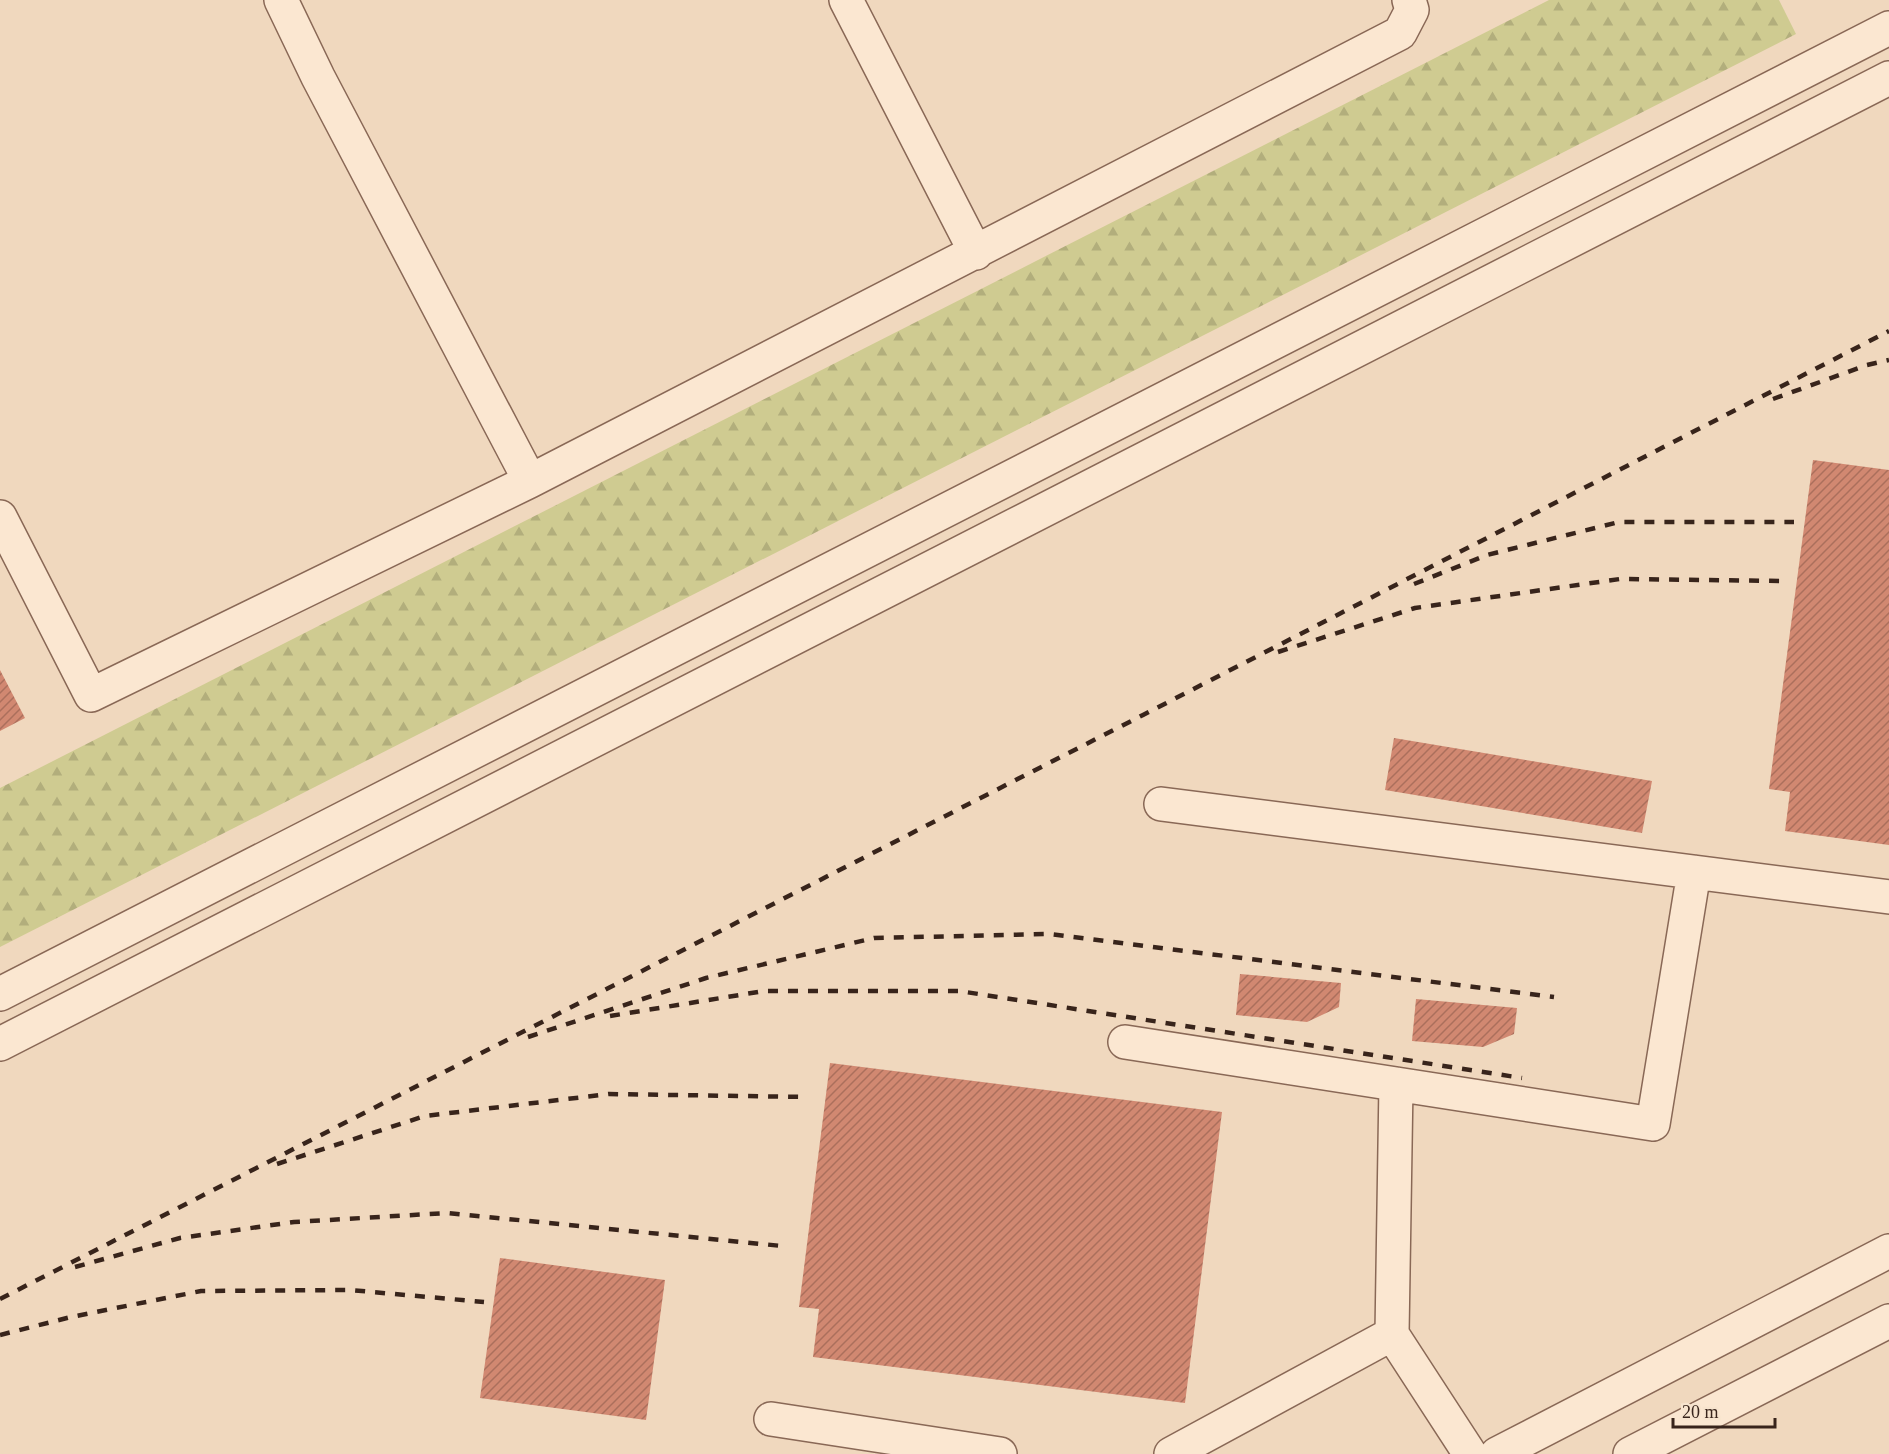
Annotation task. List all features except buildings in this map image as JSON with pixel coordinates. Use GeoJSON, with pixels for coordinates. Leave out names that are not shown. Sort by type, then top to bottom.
{"type":"FeatureCollection","features":[{"type":"Feature","properties":{"kind":"street"},"geometry":{"type":"LineString","coordinates":[[281,0],[318,77],[530,482]]}},
{"type":"Feature","properties":{"kind":"street"},"geometry":{"type":"LineString","coordinates":[[846,0],[976,253]]}},
{"type":"Feature","properties":{"kind":"street"},"geometry":{"type":"LineString","coordinates":[[0,517],[91,695],[530,482],[1400,33],[1412,10],[1409,0]]}},
{"type":"Feature","properties":{"kind":"street"},"geometry":{"type":"LineString","coordinates":[[0,994],[1889,28]]}},
{"type":"Feature","properties":{"kind":"street"},"geometry":{"type":"LineString","coordinates":[[0,1044],[1889,78]]}},
{"type":"Feature","properties":{"kind":"street"},"geometry":{"type":"LineString","coordinates":[[1161,804],[1889,897]]}},
{"type":"Feature","properties":{"kind":"street"},"geometry":{"type":"LineString","coordinates":[[1125,1042],[1653,1124],[1694,872]]}},
{"type":"Feature","properties":{"kind":"street"},"geometry":{"type":"LineString","coordinates":[[1396,1084],[1392,1334],[1470,1454]]}},
{"type":"Feature","properties":{"kind":"street"},"geometry":{"type":"LineString","coordinates":[[1497,1454],[1889,1251]]}},
{"type":"Feature","properties":{"kind":"street"},"geometry":{"type":"LineString","coordinates":[[1630,1454],[1889,1321]]}},
{"type":"Feature","properties":{"kind":"street"},"geometry":{"type":"LineString","coordinates":[[1171,1454],[1392,1334]]}},
{"type":"Feature","properties":{"kind":"street"},"geometry":{"type":"LineString","coordinates":[[771,1419],[1000,1454]]}},
{"type":"Feature","properties":{"kind":"green space"},"geometry":{"type":"Polygon","coordinates":[[[1549,0],[1779,0],[1796,34],[0,947],[0,788],[1549,0]]]}},
{"type":"Feature","properties":{"kind":"railway"},"geometry":{"type":"LineString","coordinates":[[0,1299],[1889,331]]}},
{"type":"Feature","properties":{"kind":"railway"},"geometry":{"type":"LineString","coordinates":[[1773,399],[1867,365],[1889,360]]}},
{"type":"Feature","properties":{"kind":"railway"},"geometry":{"type":"LineString","coordinates":[[1414,584],[1487,555],[1619,522],[1794,522]]}},
{"type":"Feature","properties":{"kind":"railway"},"geometry":{"type":"LineString","coordinates":[[1278,652],[1415,608],[1620,579],[1782,581]]}},
{"type":"Feature","properties":{"kind":"railway"},"geometry":{"type":"LineString","coordinates":[[528,1037],[706,978],[874,938],[1049,934],[1554,997]]}},
{"type":"Feature","properties":{"kind":"railway"},"geometry":{"type":"LineString","coordinates":[[610,1016],[764,991],[959,991],[1522,1078]]}},
{"type":"Feature","properties":{"kind":"railway"},"geometry":{"type":"LineString","coordinates":[[277,1164],[425,1116],[609,1094],[808,1097]]}},
{"type":"Feature","properties":{"kind":"railway"},"geometry":{"type":"LineString","coordinates":[[75,1267],[180,1238],[294,1222],[447,1213],[782,1246]]}},
{"type":"Feature","properties":{"kind":"railway"},"geometry":{"type":"LineString","coordinates":[[0,1335],[71,1317],[201,1291],[350,1290],[484,1302]]}}]}
